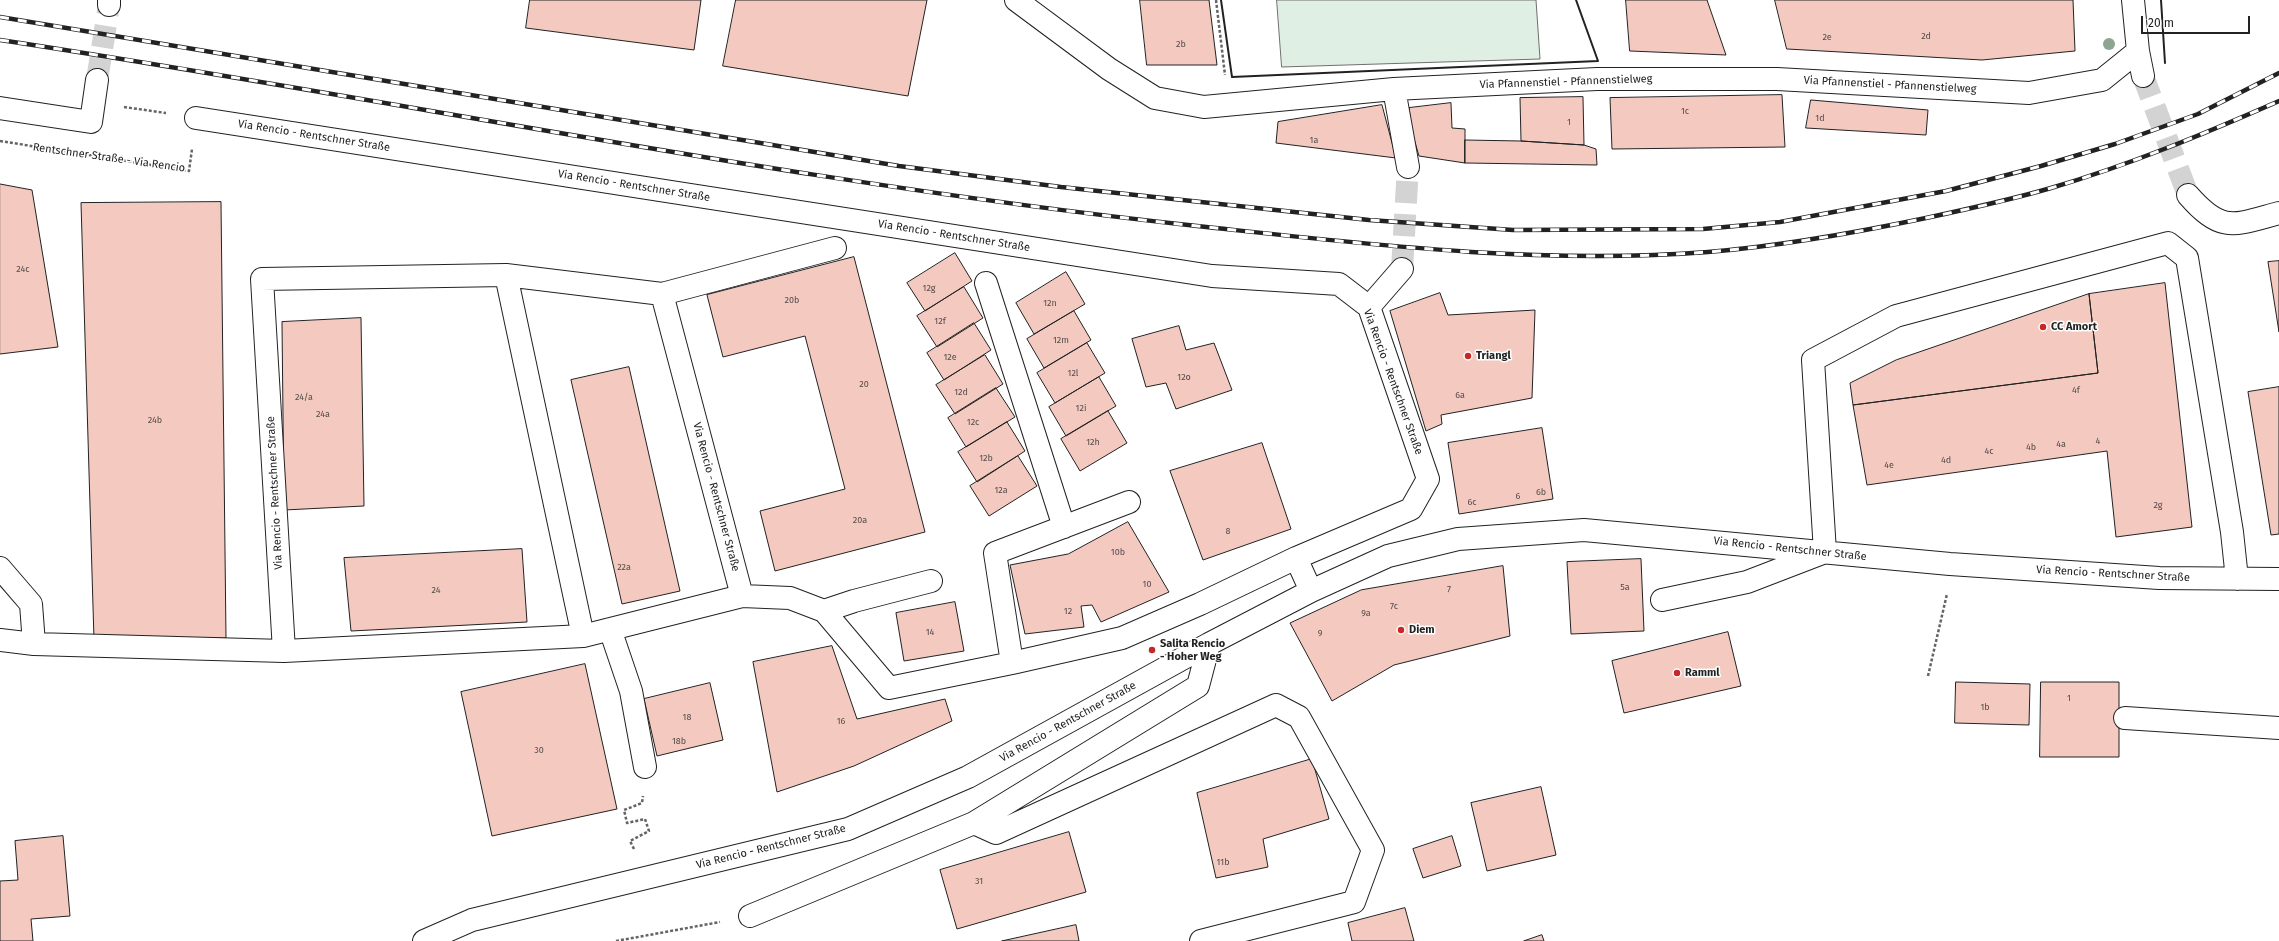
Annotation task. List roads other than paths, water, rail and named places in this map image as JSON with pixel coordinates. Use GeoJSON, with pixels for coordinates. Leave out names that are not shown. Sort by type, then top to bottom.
{"type":"FeatureCollection","features":[{"type":"Feature","properties":{"kind":"street","name":"Via Pfannenstiel - Pfannenstielweg"},"geometry":{"type":"LineString","coordinates":[[1016,0],[1109,69],[1155,98],[1204,107],[1394,89],[1597,78],[1761,79],[2029,93],[2102,80],[2138,51]]}},
{"type":"Feature","properties":{"kind":"street"},"geometry":{"type":"LineString","coordinates":[[2133,0],[2138,51],[2143,76]]}},
{"type":"Feature","properties":{"kind":"street"},"geometry":{"type":"LineString","coordinates":[[0,108],[91,122],[97,80]]}},
{"type":"Feature","properties":{"kind":"street"},"geometry":{"type":"LineString","coordinates":[[1394,89],[1408,167]]}},
{"type":"Feature","properties":{"kind":"street","name":"Via Rencio - Rentschner Straße"},"geometry":{"type":"LineString","coordinates":[[196,118],[1212,276],[1339,284],[1369,307],[1428,479],[1411,509],[1296,558],[1200,604],[1122,638],[1012,663],[889,688],[824,611],[790,598],[742,596],[583,636],[284,651],[262,279],[506,275],[662,294],[742,596]]}},
{"type":"Feature","properties":{"kind":"street"},"geometry":{"type":"LineString","coordinates":[[2188,195],[2203,212],[2219,222],[2240,223],[2279,213]]}},
{"type":"Feature","properties":{"kind":"street"},"geometry":{"type":"LineString","coordinates":[[1662,600],[1748,582],[1826,552],[1814,360],[1896,316],[2168,243],[2187,258],[2232,532],[2237,578]]}},
{"type":"Feature","properties":{"kind":"street"},"geometry":{"type":"LineString","coordinates":[[662,294],[835,248]]}},
{"type":"Feature","properties":{"kind":"street"},"geometry":{"type":"LineString","coordinates":[[1369,307],[1402,269]]}},
{"type":"Feature","properties":{"kind":"street"},"geometry":{"type":"LineString","coordinates":[[506,275],[583,636]]}},
{"type":"Feature","properties":{"kind":"street"},"geometry":{"type":"LineString","coordinates":[[986,283],[1064,527]]}},
{"type":"Feature","properties":{"kind":"street"},"geometry":{"type":"LineString","coordinates":[[1012,663],[995,553],[1129,502]]}},
{"type":"Feature","properties":{"kind":"street","name":"Via Rencio - Rentschner Straße"},"geometry":{"type":"LineString","coordinates":[[424,941],[472,920],[848,829],[968,777],[1209,644],[1311,591],[1388,556],[1466,538],[1584,530],[1950,564],[2159,578],[2279,579]]}},
{"type":"Feature","properties":{"kind":"street"},"geometry":{"type":"LineString","coordinates":[[1296,558],[1311,591]]}},
{"type":"Feature","properties":{"kind":"street"},"geometry":{"type":"LineString","coordinates":[[0,568],[31,604],[34,644]]}},
{"type":"Feature","properties":{"kind":"street"},"geometry":{"type":"LineString","coordinates":[[824,611],[854,601],[931,580]]}},
{"type":"Feature","properties":{"kind":"street"},"geometry":{"type":"LineString","coordinates":[[610,629],[631,691],[646,767]]}},
{"type":"Feature","properties":{"kind":"street"},"geometry":{"type":"LineString","coordinates":[[0,640],[34,644],[284,651]]}},
{"type":"Feature","properties":{"kind":"street"},"geometry":{"type":"LineString","coordinates":[[750,916],[974,823],[1198,686],[1209,644]]}},
{"type":"Feature","properties":{"kind":"street"},"geometry":{"type":"LineString","coordinates":[[974,823],[996,833],[1276,705],[1299,717],[1373,850],[1354,902],[1201,941]]}},
{"type":"Feature","properties":{"kind":"street"},"geometry":{"type":"LineString","coordinates":[[2125,718],[2279,728]]}},
{"type":"Feature","properties":{"kind":"tunnel"},"geometry":{"type":"LineString","coordinates":[[97,80],[109,5]]}},
{"type":"Feature","properties":{"kind":"tunnel"},"geometry":{"type":"LineString","coordinates":[[2143,76],[2188,195]]}},
{"type":"Feature","properties":{"kind":"tunnel"},"geometry":{"type":"LineString","coordinates":[[1402,269],[1408,167]]}},
{"type":"Feature","properties":{"kind":"railway"},"geometry":{"type":"LineString","coordinates":[[0,17],[899,166],[1061,187],[1369,220],[1513,230],[1703,229],[1780,222],[1946,191],[2041,166],[2115,144],[2198,114],[2279,73]]}},
{"type":"Feature","properties":{"kind":"railway"},"geometry":{"type":"LineString","coordinates":[[0,40],[150,63],[747,164],[1047,208],[1197,226],[1388,246],[1452,251],[1580,256],[1708,252],[1790,243],[1899,224],[2005,200],[2080,179],[2138,159],[2279,101]]}},
{"type":"Feature","properties":{"kind":"place","name":"CC Amort"},"geometry":{"type":"Point","coordinates":[2043,327]}},
{"type":"Feature","properties":{"kind":"place","name":"Triangl"},"geometry":{"type":"Point","coordinates":[1468,356]}},
{"type":"Feature","properties":{"kind":"place","name":"Diem"},"geometry":{"type":"Point","coordinates":[1401,630]}},
{"type":"Feature","properties":{"kind":"place","name":"Salita Rencio - Hoher Weg"},"geometry":{"type":"Point","coordinates":[1152,650]}},
{"type":"Feature","properties":{"kind":"place","name":"Ramml"},"geometry":{"type":"Point","coordinates":[1677,673]}}]}
